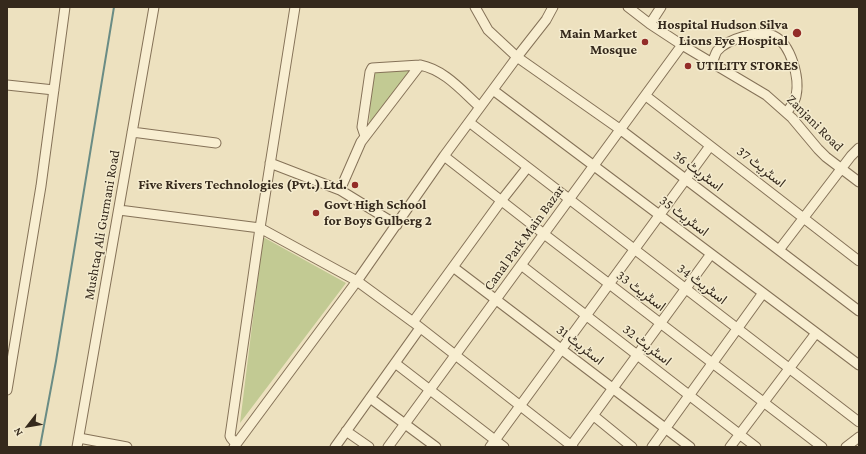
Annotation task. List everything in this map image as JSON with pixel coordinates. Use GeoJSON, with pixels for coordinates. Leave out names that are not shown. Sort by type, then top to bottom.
{"type":"FeatureCollection","features":[{"type":"Feature","properties":{"kind":"street"},"geometry":{"type":"LineString","coordinates":[[7,390],[41,186],[65,7]]}},
{"type":"Feature","properties":{"kind":"street","name":"Mushtaq Ali Gurmani Road"},"geometry":{"type":"LineString","coordinates":[[78,442],[154,7]]}},
{"type":"Feature","properties":{"kind":"street"},"geometry":{"type":"LineString","coordinates":[[295,7],[260,228],[230,436],[235,446],[357,281],[444,156],[546,20],[553,7]]}},
{"type":"Feature","properties":{"kind":"street","name":"اسٹریٹ 36"},"geometry":{"type":"LineString","coordinates":[[475,7],[488,30],[517,57],[621,130],[859,311]]}},
{"type":"Feature","properties":{"kind":"street","name":"Zanjani Road"},"geometry":{"type":"LineString","coordinates":[[628,7],[650,24],[682,45],[766,95],[787,112],[818,149],[859,182]]}},
{"type":"Feature","properties":{"kind":"street"},"geometry":{"type":"LineString","coordinates":[[650,24],[661,7]]}},
{"type":"Feature","properties":{"kind":"street"},"geometry":{"type":"LineString","coordinates":[[712,63],[717,52],[729,42],[745,36],[758,34],[773,35],[783,43],[789,53],[795,71],[797,87],[796,98],[787,112]]}},
{"type":"Feature","properties":{"kind":"street","name":"Canal Park Main Bazar"},"geometry":{"type":"LineString","coordinates":[[388,447],[682,45]]}},
{"type":"Feature","properties":{"kind":"street"},"geometry":{"type":"LineString","coordinates":[[340,190],[359,146],[365,136],[420,65]]}},
{"type":"Feature","properties":{"kind":"street"},"geometry":{"type":"LineString","coordinates":[[365,136],[362,127],[370,72],[372,68],[420,65],[437,70],[480,107]]}},
{"type":"Feature","properties":{"kind":"street"},"geometry":{"type":"LineString","coordinates":[[7,85],[54,90]]}},
{"type":"Feature","properties":{"kind":"street","name":"اسٹریٹ 35"},"geometry":{"type":"LineString","coordinates":[[493,90],[859,365]]}},
{"type":"Feature","properties":{"kind":"street","name":"اسٹریٹ 37"},"geometry":{"type":"LineString","coordinates":[[646,96],[859,260]]}},
{"type":"Feature","properties":{"kind":"street","name":"اسٹریٹ 34"},"geometry":{"type":"LineString","coordinates":[[469,122],[859,422]]}},
{"type":"Feature","properties":{"kind":"street"},"geometry":{"type":"LineString","coordinates":[[132,132],[216,143]]}},
{"type":"Feature","properties":{"kind":"street"},"geometry":{"type":"LineString","coordinates":[[492,443],[710,146]]}},
{"type":"Feature","properties":{"kind":"street"},"geometry":{"type":"LineString","coordinates":[[779,250],[851,156],[859,148]]}},
{"type":"Feature","properties":{"kind":"street","name":"اسٹریٹ 33"},"geometry":{"type":"LineString","coordinates":[[444,156],[822,447]]}},
{"type":"Feature","properties":{"kind":"street"},"geometry":{"type":"LineString","coordinates":[[270,163],[340,190],[397,225]]}},
{"type":"Feature","properties":{"kind":"street"},"geometry":{"type":"LineString","coordinates":[[335,447],[395,363],[416,325],[454,266],[527,168]]}},
{"type":"Feature","properties":{"kind":"street"},"geometry":{"type":"LineString","coordinates":[[119,210],[260,228],[357,281],[416,325],[571,447],[711,254]]}},
{"type":"Feature","properties":{"kind":"street","name":"اسٹریٹ 32"},"geometry":{"type":"LineString","coordinates":[[521,265],[756,447]]}},
{"type":"Feature","properties":{"kind":"street","name":"اسٹریٹ 31"},"geometry":{"type":"LineString","coordinates":[[454,266],[690,447]]}},
{"type":"Feature","properties":{"kind":"street"},"geometry":{"type":"LineString","coordinates":[[652,447],[763,293]]}},
{"type":"Feature","properties":{"kind":"street"},"geometry":{"type":"LineString","coordinates":[[730,447],[816,333]]}},
{"type":"Feature","properties":{"kind":"street"},"geometry":{"type":"LineString","coordinates":[[395,363],[430,389],[492,443],[504,447]]}},
{"type":"Feature","properties":{"kind":"street"},"geometry":{"type":"LineString","coordinates":[[370,398],[436,447]]}},
{"type":"Feature","properties":{"kind":"street"},"geometry":{"type":"LineString","coordinates":[[594,416],[632,447]]}},
{"type":"Feature","properties":{"kind":"street"},"geometry":{"type":"LineString","coordinates":[[346,431],[369,447]]}},
{"type":"Feature","properties":{"kind":"street"},"geometry":{"type":"LineString","coordinates":[[846,447],[859,437]]}},
{"type":"Feature","properties":{"kind":"street"},"geometry":{"type":"LineString","coordinates":[[78,442],[126,447]]}},
{"type":"Feature","properties":{"kind":"green space"},"geometry":{"type":"Polygon","coordinates":[[[374,70],[414,70],[369,126],[372,74],[374,70]]]}},
{"type":"Feature","properties":{"kind":"green space"},"geometry":{"type":"Polygon","coordinates":[[[263,237],[346,283],[240,423],[263,237]]]}},
{"type":"Feature","properties":{"kind":"waterway"},"geometry":{"type":"LineString","coordinates":[[40,447],[56,361],[114,7]]}},
{"type":"Feature","properties":{"kind":"place","name":"Hospital Hudson Silva Lions Eye Hospital"},"geometry":{"type":"Point","coordinates":[797,33]}},
{"type":"Feature","properties":{"kind":"place","name":"Main Market Mosque"},"geometry":{"type":"Point","coordinates":[645,42]}},
{"type":"Feature","properties":{"kind":"place","name":"UTILITY STORES"},"geometry":{"type":"Point","coordinates":[688,66]}},
{"type":"Feature","properties":{"kind":"place","name":"Five Rivers Technologies (Pvt.) Ltd."},"geometry":{"type":"Point","coordinates":[355,185]}},
{"type":"Feature","properties":{"kind":"place","name":"Govt High School for Boys Gulberg 2"},"geometry":{"type":"Point","coordinates":[316,213]}}]}
